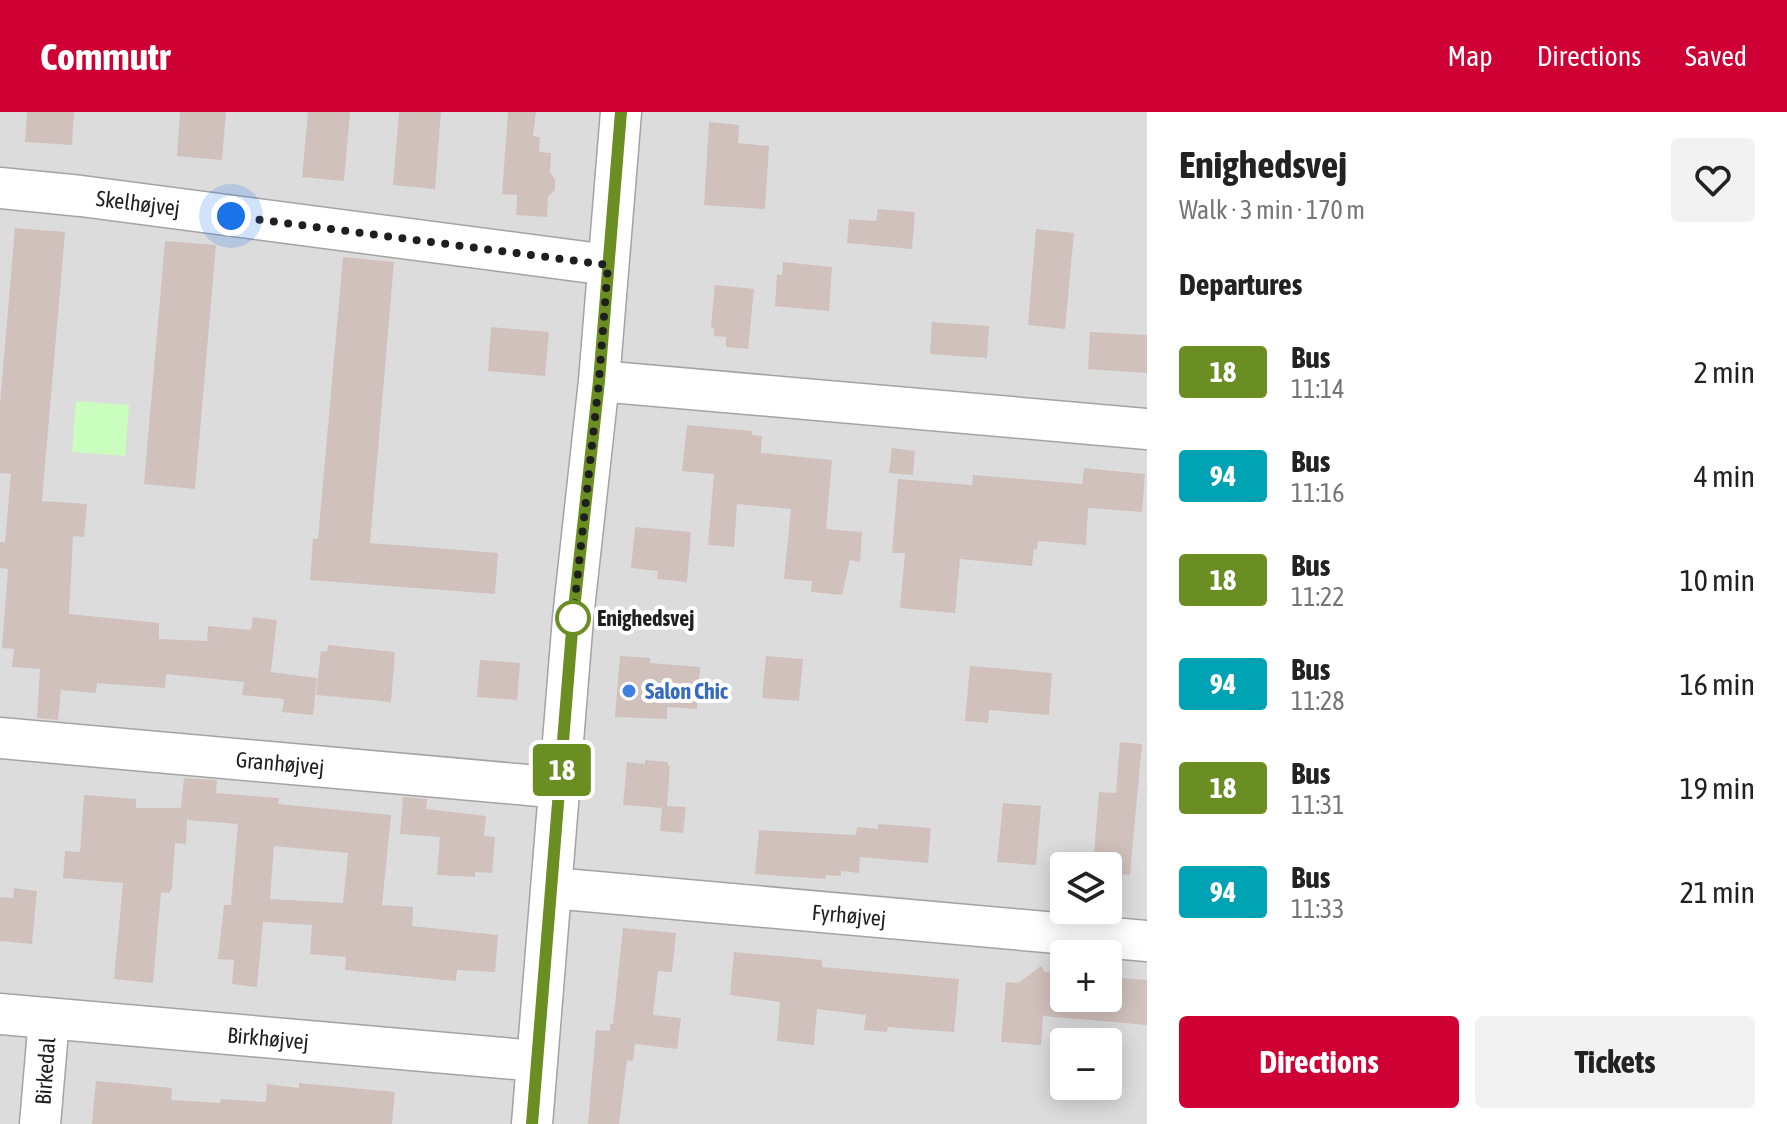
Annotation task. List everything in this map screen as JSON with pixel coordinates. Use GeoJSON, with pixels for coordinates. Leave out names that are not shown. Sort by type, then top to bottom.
{"type":"FeatureCollection","features":[{"type":"Feature","properties":{"kind":"street"},"geometry":{"type":"LineString","coordinates":[[532,1124],[573,618],[599,381],[621,112]]}},
{"type":"Feature","properties":{"kind":"street","name":"Skelhøjvej"},"geometry":{"type":"LineString","coordinates":[[0,188],[608,265]]}},
{"type":"Feature","properties":{"kind":"street"},"geometry":{"type":"LineString","coordinates":[[599,381],[1147,429]]}},
{"type":"Feature","properties":{"kind":"street","name":"Granhøjvej"},"geometry":{"type":"LineString","coordinates":[[0,738],[561,788]]}},
{"type":"Feature","properties":{"kind":"street","name":"Fyrhøjvej"},"geometry":{"type":"LineString","coordinates":[[552,888],[1147,941]]}},
{"type":"Feature","properties":{"kind":"street","name":"Birkhøjvej"},"geometry":{"type":"LineString","coordinates":[[0,1014],[537,1061]]}},
{"type":"Feature","properties":{"kind":"street","name":"Birkedal"},"geometry":{"type":"LineString","coordinates":[[40,1124],[49,1019]]}},
{"type":"Feature","properties":{"kind":"shaded area"},"geometry":{"type":"Polygon","coordinates":[[[0,112],[1147,112],[1147,1124],[0,1124],[0,112]]]}},
{"type":"Feature","properties":{"kind":"green space"},"geometry":{"type":"Polygon","coordinates":[[[76,401],[129,405],[125,456],[72,452],[76,401]]]}},
{"type":"Feature","properties":{"kind":"building"},"geometry":{"type":"Polygon","coordinates":[[[27,112],[74,112],[72,145],[25,142],[27,112]]]}},
{"type":"Feature","properties":{"kind":"building"},"geometry":{"type":"Polygon","coordinates":[[[180,112],[226,112],[222,160],[177,156],[180,112]]]}},
{"type":"Feature","properties":{"kind":"building"},"geometry":{"type":"Polygon","coordinates":[[[308,112],[350,112],[344,181],[302,177],[308,112]]]}},
{"type":"Feature","properties":{"kind":"building"},"geometry":{"type":"Polygon","coordinates":[[[399,112],[441,112],[435,189],[393,185],[399,112]]]}},
{"type":"Feature","properties":{"kind":"building"},"geometry":{"type":"Polygon","coordinates":[[[508,112],[536,112],[533,136],[540,137],[539,152],[551,153],[550,172],[555,180],[555,190],[548,197],[547,217],[516,215],[517,195],[502,194],[508,112]]]}},
{"type":"Feature","properties":{"kind":"building"},"geometry":{"type":"Polygon","coordinates":[[[709,122],[739,125],[738,143],[769,146],[765,209],[704,205],[709,122]]]}},
{"type":"Feature","properties":{"kind":"building"},"geometry":{"type":"Polygon","coordinates":[[[878,209],[915,212],[912,249],[847,243],[849,219],[876,221],[878,209]]]}},
{"type":"Feature","properties":{"kind":"building"},"geometry":{"type":"Polygon","coordinates":[[[15,228],[65,232],[42,501],[87,504],[84,537],[73,536],[69,614],[159,623],[159,639],[207,641],[208,626],[251,630],[253,617],[277,620],[271,672],[317,678],[313,715],[282,712],[284,699],[242,695],[244,682],[166,674],[165,688],[97,683],[96,693],[61,690],[58,720],[37,718],[40,669],[12,667],[14,649],[2,648],[8,569],[0,568],[0,542],[5,542],[11,474],[0,473],[0,404],[15,228]]]}},
{"type":"Feature","properties":{"kind":"building"},"geometry":{"type":"Polygon","coordinates":[[[1036,229],[1074,233],[1065,329],[1028,325],[1036,229]]]}},
{"type":"Feature","properties":{"kind":"building"},"geometry":{"type":"Polygon","coordinates":[[[165,241],[216,245],[195,489],[144,484],[165,241]]]}},
{"type":"Feature","properties":{"kind":"building"},"geometry":{"type":"Polygon","coordinates":[[[343,257],[394,262],[370,543],[498,553],[495,594],[310,580],[313,539],[318,539],[343,257]]]}},
{"type":"Feature","properties":{"kind":"building"},"geometry":{"type":"Polygon","coordinates":[[[783,262],[832,267],[829,311],[775,306],[777,274],[782,275],[783,262]]]}},
{"type":"Feature","properties":{"kind":"building"},"geometry":{"type":"Polygon","coordinates":[[[715,285],[754,289],[748,349],[726,347],[726,337],[714,336],[714,328],[711,327],[715,285]]]}},
{"type":"Feature","properties":{"kind":"building"},"geometry":{"type":"Polygon","coordinates":[[[932,322],[989,326],[987,358],[930,354],[932,322]]]}},
{"type":"Feature","properties":{"kind":"building"},"geometry":{"type":"Polygon","coordinates":[[[491,327],[549,332],[545,376],[488,371],[491,327]]]}},
{"type":"Feature","properties":{"kind":"building"},"geometry":{"type":"Polygon","coordinates":[[[1090,332],[1147,335],[1147,373],[1088,369],[1090,332]]]}},
{"type":"Feature","properties":{"kind":"building"},"geometry":{"type":"Polygon","coordinates":[[[687,425],[752,431],[752,435],[762,436],[761,453],[832,460],[826,529],[862,532],[860,562],[850,560],[842,595],[811,592],[812,581],[784,579],[791,509],[737,504],[734,547],[708,545],[714,474],[682,471],[687,425]]]}},
{"type":"Feature","properties":{"kind":"building"},"geometry":{"type":"Polygon","coordinates":[[[892,448],[915,451],[913,475],[889,473],[892,448]]]}},
{"type":"Feature","properties":{"kind":"building"},"geometry":{"type":"Polygon","coordinates":[[[1084,468],[1145,474],[1142,512],[1088,508],[1086,545],[1038,541],[1032,566],[960,559],[955,613],[900,608],[905,553],[892,553],[898,479],[972,485],[973,475],[1082,484],[1084,468]]]}},
{"type":"Feature","properties":{"kind":"building"},"geometry":{"type":"Polygon","coordinates":[[[635,527],[691,532],[687,582],[657,579],[658,571],[631,568],[635,527]]]}},
{"type":"Feature","properties":{"kind":"building"},"geometry":{"type":"Polygon","coordinates":[[[328,645],[395,652],[391,702],[316,695],[321,651],[327,652],[328,645]]]}},
{"type":"Feature","properties":{"kind":"building"},"geometry":{"type":"Polygon","coordinates":[[[620,656],[650,658],[650,663],[700,667],[697,709],[667,707],[667,719],[615,717],[620,656]]]}},
{"type":"Feature","properties":{"kind":"building"},"geometry":{"type":"Polygon","coordinates":[[[766,656],[803,659],[799,701],[762,698],[766,656]]]}},
{"type":"Feature","properties":{"kind":"building"},"geometry":{"type":"Polygon","coordinates":[[[480,660],[520,663],[517,700],[477,697],[480,660]]]}},
{"type":"Feature","properties":{"kind":"building"},"geometry":{"type":"Polygon","coordinates":[[[970,666],[1052,673],[1049,715],[989,710],[988,723],[965,721],[970,666]]]}},
{"type":"Feature","properties":{"kind":"building"},"geometry":{"type":"Polygon","coordinates":[[[1120,742],[1142,744],[1130,875],[1122,874],[1122,852],[1094,852],[1099,792],[1116,793],[1120,742]]]}},
{"type":"Feature","properties":{"kind":"building"},"geometry":{"type":"Polygon","coordinates":[[[645,760],[668,762],[667,806],[686,807],[683,833],[660,831],[662,808],[623,805],[627,762],[645,764],[645,760]]]}},
{"type":"Feature","properties":{"kind":"building"},"geometry":{"type":"Polygon","coordinates":[[[184,778],[217,780],[216,793],[279,798],[278,804],[391,815],[382,905],[413,907],[412,926],[498,935],[495,972],[457,970],[456,981],[345,970],[346,957],[310,954],[312,925],[263,922],[257,987],[232,984],[234,960],[218,959],[224,905],[231,905],[238,824],[187,820],[186,844],[175,843],[172,888],[169,893],[161,892],[153,983],[114,979],[123,883],[63,878],[65,851],[80,852],[84,795],[136,799],[136,808],[181,808],[184,778]],[[274,846],[270,899],[343,903],[348,853],[274,846]]]}},
{"type":"Feature","properties":{"kind":"building"},"geometry":{"type":"Polygon","coordinates":[[[403,797],[427,799],[426,809],[486,816],[484,836],[495,837],[492,873],[475,872],[475,877],[437,875],[440,837],[400,834],[403,797]]]}},
{"type":"Feature","properties":{"kind":"building"},"geometry":{"type":"Polygon","coordinates":[[[1003,803],[1041,806],[1036,865],[997,862],[1003,803]]]}},
{"type":"Feature","properties":{"kind":"building"},"geometry":{"type":"Polygon","coordinates":[[[878,824],[931,828],[928,863],[860,857],[859,873],[841,871],[841,876],[826,875],[825,879],[755,874],[759,830],[856,835],[857,827],[878,829],[878,824]]]}},
{"type":"Feature","properties":{"kind":"building"},"geometry":{"type":"Polygon","coordinates":[[[14,888],[37,891],[32,944],[0,941],[0,897],[13,898],[14,888]]]}},
{"type":"Feature","properties":{"kind":"building"},"geometry":{"type":"Polygon","coordinates":[[[623,928],[676,933],[672,972],[658,971],[653,1015],[681,1018],[677,1049],[635,1044],[633,1061],[627,1060],[619,1124],[588,1124],[596,1030],[610,1031],[610,1024],[613,1024],[623,928]]]}},
{"type":"Feature","properties":{"kind":"building"},"geometry":{"type":"Polygon","coordinates":[[[734,952],[822,960],[822,967],[959,979],[954,1032],[888,1027],[887,1032],[864,1030],[866,1015],[817,1009],[814,1045],[777,1041],[780,1002],[730,995],[734,952]]]}},
{"type":"Feature","properties":{"kind":"building"},"geometry":{"type":"Polygon","coordinates":[[[1041,966],[1045,972],[1050,972],[1050,1012],[1122,1012],[1122,978],[1147,980],[1147,1025],[1043,1016],[1041,1045],[1001,1042],[1006,982],[1018,983],[1041,966]]]}},
{"type":"Feature","properties":{"kind":"building"},"geometry":{"type":"Polygon","coordinates":[[[96,1081],[172,1088],[171,1100],[220,1103],[221,1099],[266,1102],[267,1084],[299,1088],[299,1083],[395,1092],[392,1124],[92,1124],[96,1081]]]}},
{"type":"Feature","properties":{"kind":"bus line","name":"18"},"geometry":{"type":"LineString","coordinates":[[532,1124],[573,618],[599,381],[621,112]]}},
{"type":"Feature","properties":{"kind":"place","name":"Enighedsvej"},"geometry":{"type":"Point","coordinates":[573,618]}},
{"type":"Feature","properties":{"kind":"place","name":"Salon Chic"},"geometry":{"type":"Point","coordinates":[629,691]}},
{"type":"Feature","properties":{"kind":"route"},"geometry":{"type":"LineString","coordinates":[[231,216],[608,265],[599,381],[573,618]]}}]}
